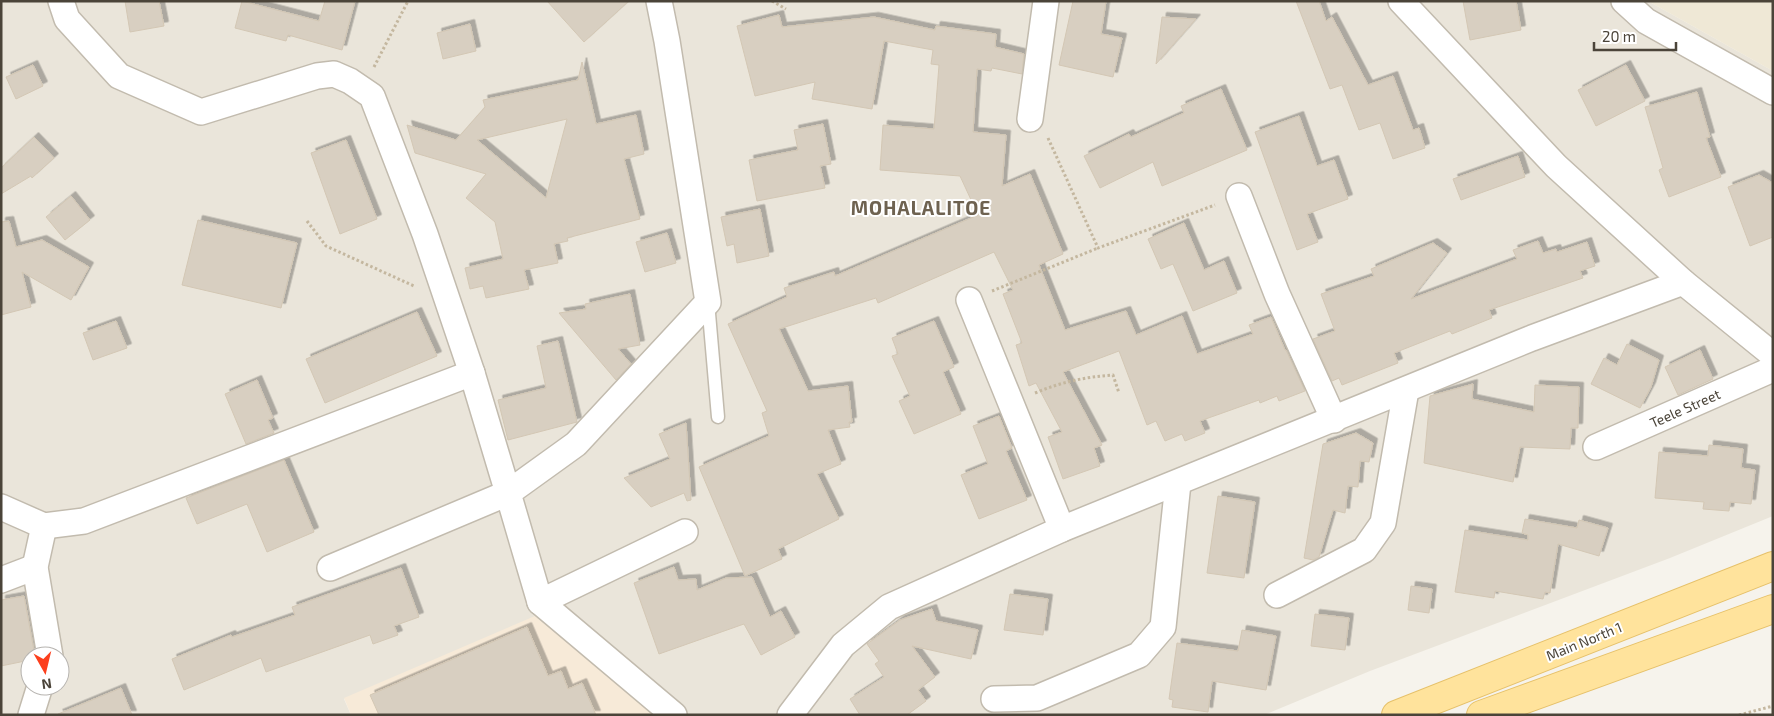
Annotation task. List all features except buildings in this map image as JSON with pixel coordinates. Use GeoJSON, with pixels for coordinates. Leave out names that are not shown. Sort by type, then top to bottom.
{"type":"FeatureCollection","features":[{"type":"Feature","properties":{"kind":"main road","name":"Main North 1"},"geometry":{"type":"LineString","coordinates":[[1396,715],[1773,566]]}},
{"type":"Feature","properties":{"kind":"main road"},"geometry":{"type":"LineString","coordinates":[[1482,715],[1773,609]]}},
{"type":"Feature","properties":{"kind":"street"},"geometry":{"type":"LineString","coordinates":[[60,1],[67,19],[119,76],[201,112],[334,74],[372,96],[425,234],[472,373],[540,602],[674,715]]}},
{"type":"Feature","properties":{"kind":"street"},"geometry":{"type":"LineString","coordinates":[[330,568],[508,493],[576,444],[708,302],[667,41],[658,1]]}},
{"type":"Feature","properties":{"kind":"street"},"geometry":{"type":"LineString","coordinates":[[1030,119],[1046,1]]}},
{"type":"Feature","properties":{"kind":"street"},"geometry":{"type":"LineString","coordinates":[[1401,1],[1556,166],[1683,282],[1773,355]]}},
{"type":"Feature","properties":{"kind":"street"},"geometry":{"type":"LineString","coordinates":[[1624,1],[1646,22],[1773,92]]}},
{"type":"Feature","properties":{"kind":"street"},"geometry":{"type":"LineString","coordinates":[[1239,196],[1277,294],[1334,420]]}},
{"type":"Feature","properties":{"kind":"street"},"geometry":{"type":"LineString","coordinates":[[790,715],[843,645],[889,607],[1062,529],[1178,484],[1532,338],[1683,282]]}},
{"type":"Feature","properties":{"kind":"street"},"geometry":{"type":"LineString","coordinates":[[969,300],[1062,529]]}},
{"type":"Feature","properties":{"kind":"street","name":"Teele Street"},"geometry":{"type":"LineString","coordinates":[[1596,446],[1773,369]]}},
{"type":"Feature","properties":{"kind":"street"},"geometry":{"type":"LineString","coordinates":[[1,507],[44,526],[84,521],[472,373]]}},
{"type":"Feature","properties":{"kind":"street"},"geometry":{"type":"LineString","coordinates":[[1277,596],[1364,550],[1383,523],[1406,390]]}},
{"type":"Feature","properties":{"kind":"street"},"geometry":{"type":"LineString","coordinates":[[994,699],[1037,698],[1130,659],[1138,655],[1163,627],[1178,484]]}},
{"type":"Feature","properties":{"kind":"street"},"geometry":{"type":"LineString","coordinates":[[44,526],[35,567],[48,646]]}},
{"type":"Feature","properties":{"kind":"street"},"geometry":{"type":"LineString","coordinates":[[540,602],[685,532]]}},
{"type":"Feature","properties":{"kind":"street"},"geometry":{"type":"LineString","coordinates":[[1,580],[35,567]]}},
{"type":"Feature","properties":{"kind":"street"},"geometry":{"type":"LineString","coordinates":[[31,715],[37,696]]}},
{"type":"Feature","properties":{"kind":"lane"},"geometry":{"type":"LineString","coordinates":[[708,302],[718,417]]}},
{"type":"Feature","properties":{"kind":"path"},"geometry":{"type":"LineString","coordinates":[[362,90],[408,1]]}},
{"type":"Feature","properties":{"kind":"path"},"geometry":{"type":"LineString","coordinates":[[772,1],[786,9]]}},
{"type":"Feature","properties":{"kind":"path"},"geometry":{"type":"LineString","coordinates":[[1030,119],[1051,141],[1098,248]]}},
{"type":"Feature","properties":{"kind":"path"},"geometry":{"type":"LineString","coordinates":[[969,300],[1098,248],[1239,196]]}},
{"type":"Feature","properties":{"kind":"path"},"geometry":{"type":"LineString","coordinates":[[307,221],[326,246],[448,302]]}},
{"type":"Feature","properties":{"kind":"path"},"geometry":{"type":"LineString","coordinates":[[1013,407],[1034,393],[1056,384],[1087,376],[1113,375],[1119,393]]}},
{"type":"Feature","properties":{"kind":"path"},"geometry":{"type":"LineString","coordinates":[[1739,715],[1773,706]]}},
{"type":"Feature","properties":{"kind":"shaded area"},"geometry":{"type":"Polygon","coordinates":[[[1,1],[1648,1],[1773,71],[1773,516],[1670,558],[1370,671],[1264,715],[654,715],[344,699],[351,715],[1,715],[1,1]]]}},
{"type":"Feature","properties":{"kind":"shaded area"},"geometry":{"type":"Polygon","coordinates":[[[1648,1],[1773,1],[1773,71],[1648,1]]]}},
{"type":"Feature","properties":{"kind":"shaded area"},"geometry":{"type":"Polygon","coordinates":[[[535,616],[654,715],[351,715],[344,698],[535,616]]]}},
{"type":"Feature","properties":{"kind":"district","name":"MOHALALITOE"},"geometry":{"type":"Point","coordinates":[921,207]}}]}
